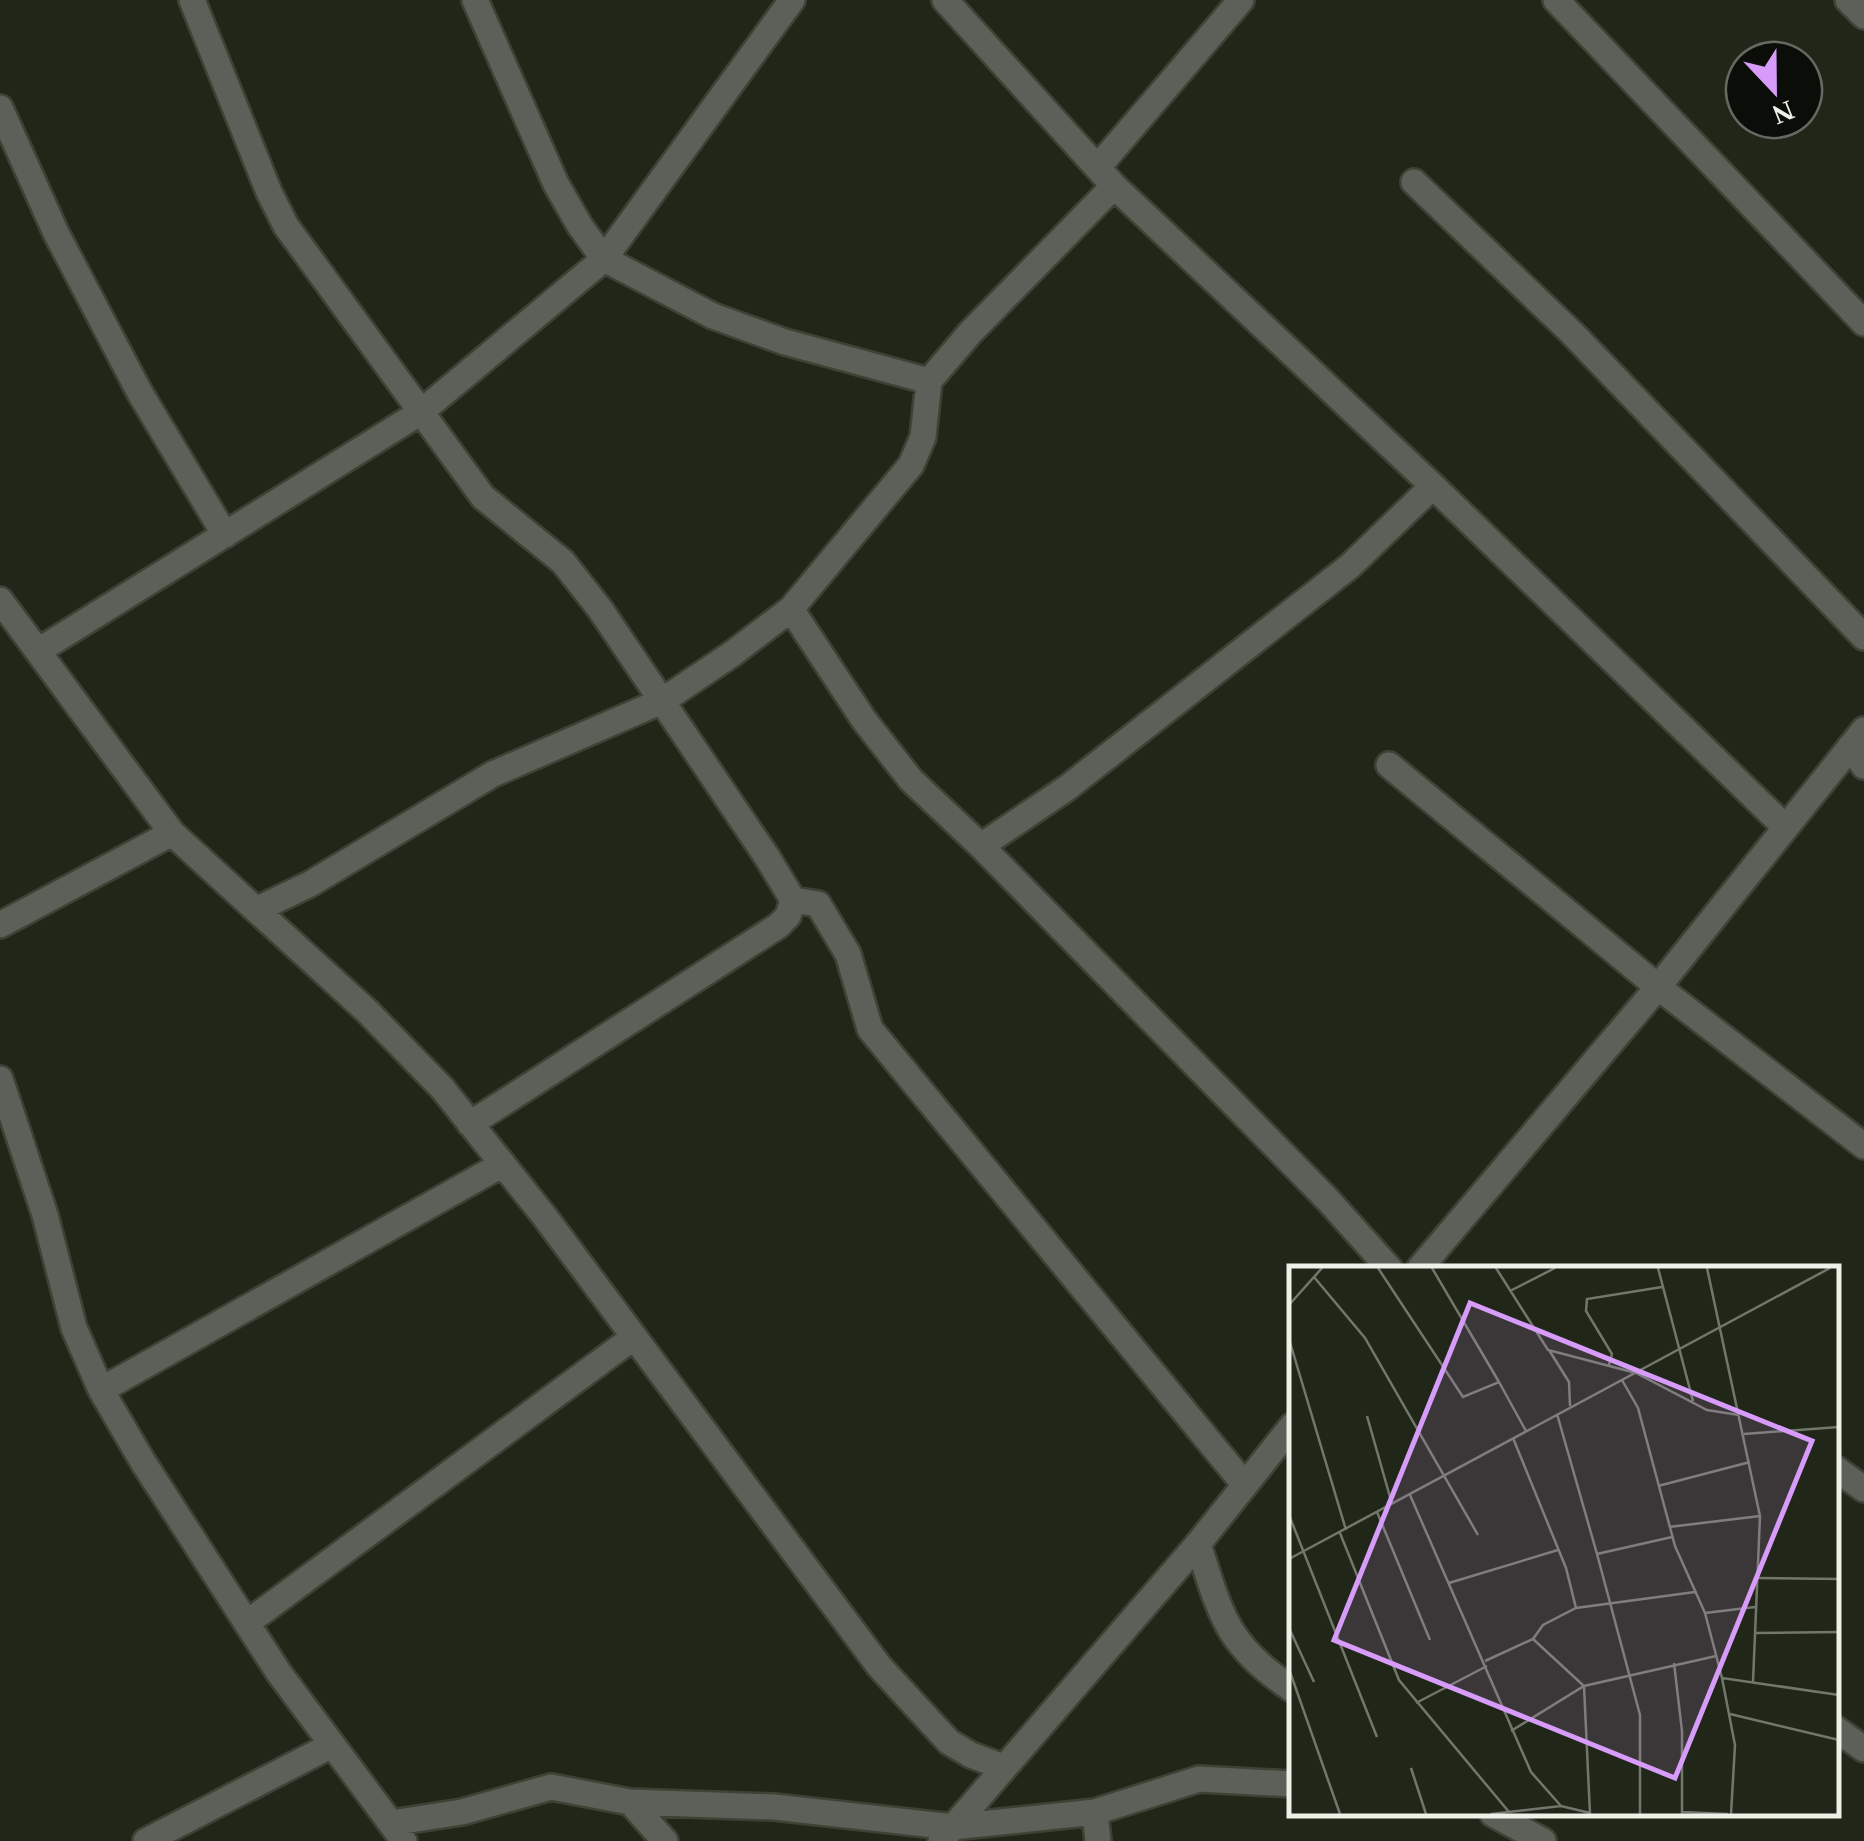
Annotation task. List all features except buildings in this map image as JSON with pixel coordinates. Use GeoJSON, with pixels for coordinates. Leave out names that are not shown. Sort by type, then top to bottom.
{"type":"FeatureCollection","features":[{"type":"Feature","properties":{"kind":"street"},"geometry":{"type":"LineString","coordinates":[[192,0],[286,226],[483,497],[563,562],[600,609],[793,900],[788,916],[778,926],[470,1124]]}},
{"type":"Feature","properties":{"kind":"street"},"geometry":{"type":"LineString","coordinates":[[475,0],[556,184],[604,259],[713,316],[785,342],[929,381]]}},
{"type":"Feature","properties":{"kind":"street"},"geometry":{"type":"LineString","coordinates":[[38,651],[421,412],[604,259],[792,0]]}},
{"type":"Feature","properties":{"kind":"street"},"geometry":{"type":"LineString","coordinates":[[945,0],[1106,177],[1784,826]]}},
{"type":"Feature","properties":{"kind":"street"},"geometry":{"type":"LineString","coordinates":[[258,909],[310,884],[493,774],[662,701],[791,609],[911,464],[923,436],[929,381],[1106,177],[1240,0]]}},
{"type":"Feature","properties":{"kind":"street"},"geometry":{"type":"LineString","coordinates":[[1556,0],[1864,323]]}},
{"type":"Feature","properties":{"kind":"street"},"geometry":{"type":"LineString","coordinates":[[1848,0],[1864,16]]}},
{"type":"Feature","properties":{"kind":"street"},"geometry":{"type":"LineString","coordinates":[[0,108],[56,232],[140,393],[225,534]]}},
{"type":"Feature","properties":{"kind":"street"},"geometry":{"type":"LineString","coordinates":[[1414,182],[1572,332],[1864,637]]}},
{"type":"Feature","properties":{"kind":"street"},"geometry":{"type":"LineString","coordinates":[[981,846],[1067,788],[1350,566],[1432,486]]}},
{"type":"Feature","properties":{"kind":"street"},"geometry":{"type":"LineString","coordinates":[[0,600],[172,833],[368,1012],[442,1088],[879,1666],[949,1742],[1003,1766]]}},
{"type":"Feature","properties":{"kind":"street"},"geometry":{"type":"LineString","coordinates":[[791,609],[864,720],[911,780],[981,846],[1328,1200],[1386,1266]]}},
{"type":"Feature","properties":{"kind":"street"},"geometry":{"type":"LineString","coordinates":[[1422,1266],[1658,986],[1784,826],[1859,748]]}},
{"type":"Feature","properties":{"kind":"street"},"geometry":{"type":"LineString","coordinates":[[1389,765],[1658,986],[1864,1146]]}},
{"type":"Feature","properties":{"kind":"street"},"geometry":{"type":"LineString","coordinates":[[0,924],[172,833]]}},
{"type":"Feature","properties":{"kind":"street"},"geometry":{"type":"LineString","coordinates":[[793,900],[818,904],[848,954],[870,1029],[1245,1485]]}},
{"type":"Feature","properties":{"kind":"street"},"geometry":{"type":"LineString","coordinates":[[1,1085],[44,1215],[74,1328],[101,1390],[279,1673],[397,1832],[551,1786],[630,1802],[774,1808],[947,1834],[1095,1812],[1199,1779],[1289,1784]]}},
{"type":"Feature","properties":{"kind":"street"},"geometry":{"type":"LineString","coordinates":[[101,1390],[503,1164]]}},
{"type":"Feature","properties":{"kind":"street"},"geometry":{"type":"LineString","coordinates":[[247,1623],[634,1337]]}},
{"type":"Feature","properties":{"kind":"street"},"geometry":{"type":"LineString","coordinates":[[947,1834],[1198,1544],[1289,1430]]}},
{"type":"Feature","properties":{"kind":"street"},"geometry":{"type":"LineString","coordinates":[[1839,1471],[1864,1488]]}},
{"type":"Feature","properties":{"kind":"street"},"geometry":{"type":"LineString","coordinates":[[1198,1544],[1224,1622],[1248,1654],[1289,1687]]}},
{"type":"Feature","properties":{"kind":"street"},"geometry":{"type":"LineString","coordinates":[[1839,1731],[1864,1749]]}},
{"type":"Feature","properties":{"kind":"street"},"geometry":{"type":"LineString","coordinates":[[146,1841],[332,1745]]}},
{"type":"Feature","properties":{"kind":"street"},"geometry":{"type":"LineString","coordinates":[[630,1802],[665,1841]]}},
{"type":"Feature","properties":{"kind":"street"},"geometry":{"type":"LineString","coordinates":[[1095,1812],[1098,1841]]}},
{"type":"Feature","properties":{"kind":"street"},"geometry":{"type":"LineString","coordinates":[[1497,1816],[1543,1841]]}}]}
